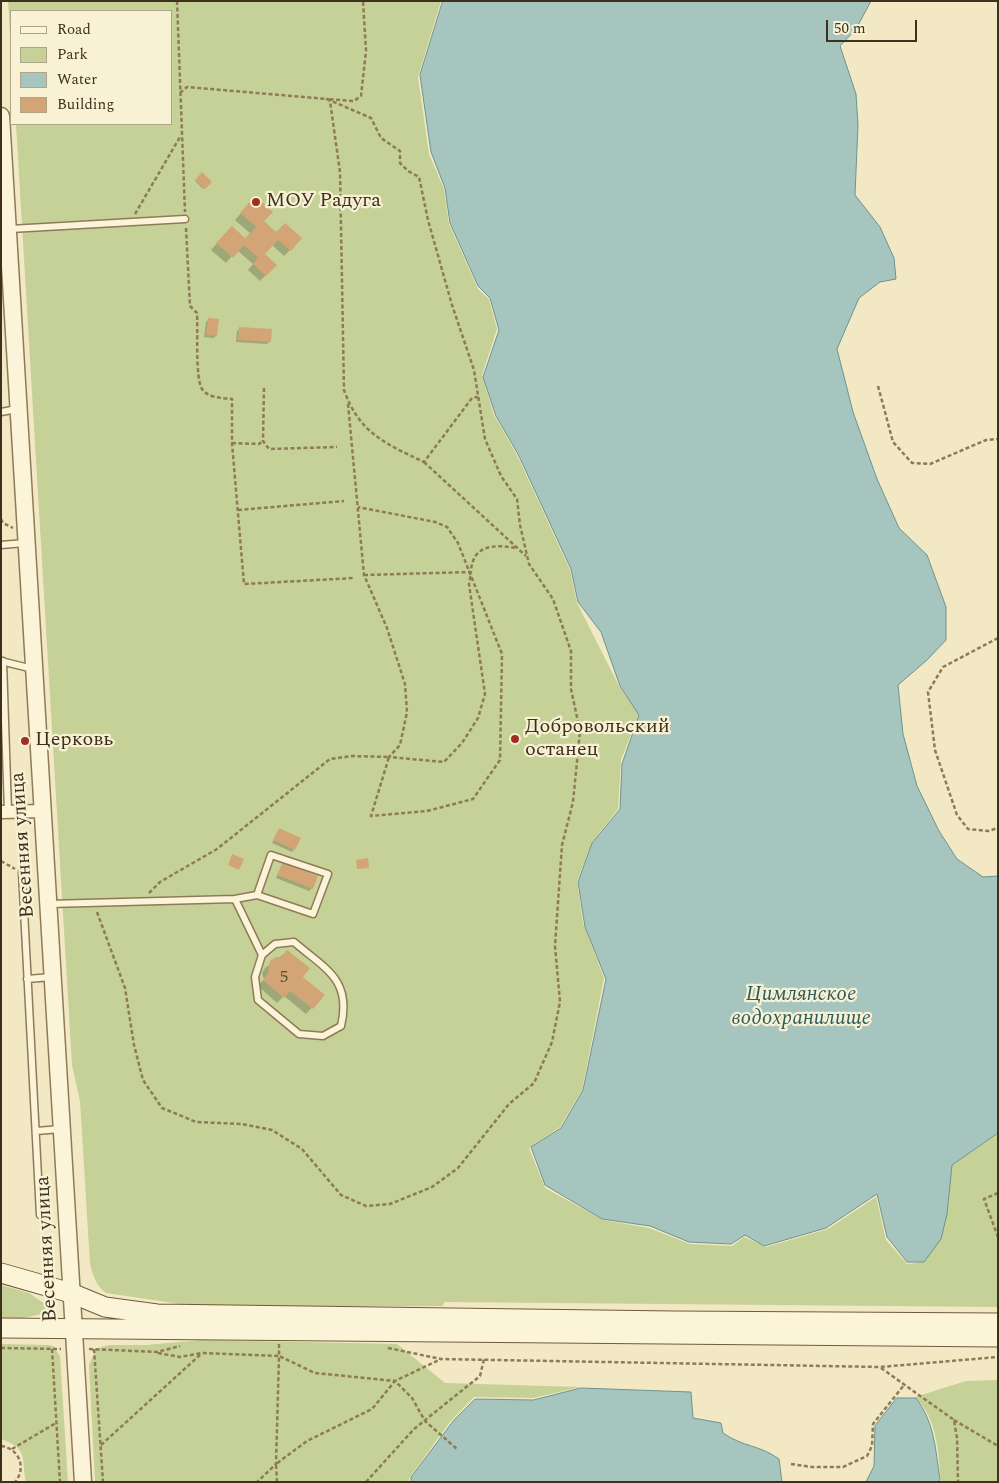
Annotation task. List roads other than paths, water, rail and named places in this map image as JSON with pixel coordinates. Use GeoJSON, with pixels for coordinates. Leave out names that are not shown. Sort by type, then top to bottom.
{"type":"FeatureCollection","features":[{"type":"Feature","properties":{"kind":"main road"},"geometry":{"type":"LineString","coordinates":[[1,1273],[71,1293],[105,1307],[157,1314],[998,1323]]}},
{"type":"Feature","properties":{"kind":"main road"},"geometry":{"type":"LineString","coordinates":[[1,1328],[998,1337]]}},
{"type":"Feature","properties":{"kind":"street","name":"Весенняя улица"},"geometry":{"type":"LineString","coordinates":[[1,116],[7,229],[9,410],[26,543],[83,1482]]}},
{"type":"Feature","properties":{"kind":"street"},"geometry":{"type":"LineString","coordinates":[[5,812],[43,811]]}},
{"type":"Feature","properties":{"kind":"lane"},"geometry":{"type":"LineString","coordinates":[[7,229],[186,219]]}},
{"type":"Feature","properties":{"kind":"lane"},"geometry":{"type":"LineString","coordinates":[[1,545],[26,543]]}},
{"type":"Feature","properties":{"kind":"lane"},"geometry":{"type":"LineString","coordinates":[[5,812],[2,661],[34,669]]}},
{"type":"Feature","properties":{"kind":"lane"},"geometry":{"type":"LineString","coordinates":[[49,904],[235,899],[257,895],[313,914],[328,874],[271,855],[257,895]]}},
{"type":"Feature","properties":{"kind":"lane"},"geometry":{"type":"LineString","coordinates":[[22,872],[40,1215]]}},
{"type":"Feature","properties":{"kind":"lane"},"geometry":{"type":"LineString","coordinates":[[235,899],[262,955],[255,977],[258,1000],[299,1034],[323,1036],[340,1026],[345,1009],[343,994],[337,980],[294,942],[275,944],[262,955]]}},
{"type":"Feature","properties":{"kind":"lane"},"geometry":{"type":"LineString","coordinates":[[27,979],[53,977]]}},
{"type":"Feature","properties":{"kind":"lane"},"geometry":{"type":"LineString","coordinates":[[36,1130],[62,1130]]}},
{"type":"Feature","properties":{"kind":"water","name":"Цимлянское водохранилище"},"geometry":{"type":"Polygon","coordinates":[[[443,1],[871,1],[856,29],[840,46],[856,94],[858,125],[855,195],[880,227],[894,258],[896,279],[880,282],[859,298],[837,349],[853,412],[877,479],[899,528],[927,555],[946,607],[946,640],[927,660],[898,685],[903,734],[917,786],[939,831],[957,859],[983,877],[998,876],[998,1133],[952,1165],[947,1214],[941,1239],[924,1262],[907,1262],[887,1237],[877,1194],[826,1228],[764,1246],[745,1235],[731,1244],[689,1242],[650,1226],[602,1219],[545,1185],[531,1147],[561,1128],[583,1090],[606,979],[585,927],[578,882],[592,843],[620,809],[622,764],[639,715],[620,686],[601,632],[578,602],[571,569],[518,454],[496,416],[483,377],[499,330],[490,298],[478,286],[450,223],[445,188],[431,152],[420,75],[443,1]]]}},
{"type":"Feature","properties":{"kind":"water"},"geometry":{"type":"Polygon","coordinates":[[[581,1388],[691,1392],[693,1418],[721,1423],[723,1433],[730,1438],[772,1454],[779,1459],[782,1482],[411,1482],[411,1477],[454,1420],[475,1399],[533,1400],[581,1388]]]}},
{"type":"Feature","properties":{"kind":"water"},"geometry":{"type":"Polygon","coordinates":[[[897,1398],[916,1398],[927,1417],[933,1437],[939,1482],[866,1482],[874,1466],[875,1426],[897,1398]]]}},
{"type":"Feature","properties":{"kind":"place","name":"МОУ Радуга"},"geometry":{"type":"Point","coordinates":[256,202]}},
{"type":"Feature","properties":{"kind":"place","name":"Добровольский останец"},"geometry":{"type":"Point","coordinates":[515,739]}},
{"type":"Feature","properties":{"kind":"place","name":"Церковь"},"geometry":{"type":"Point","coordinates":[25,741]}}]}
